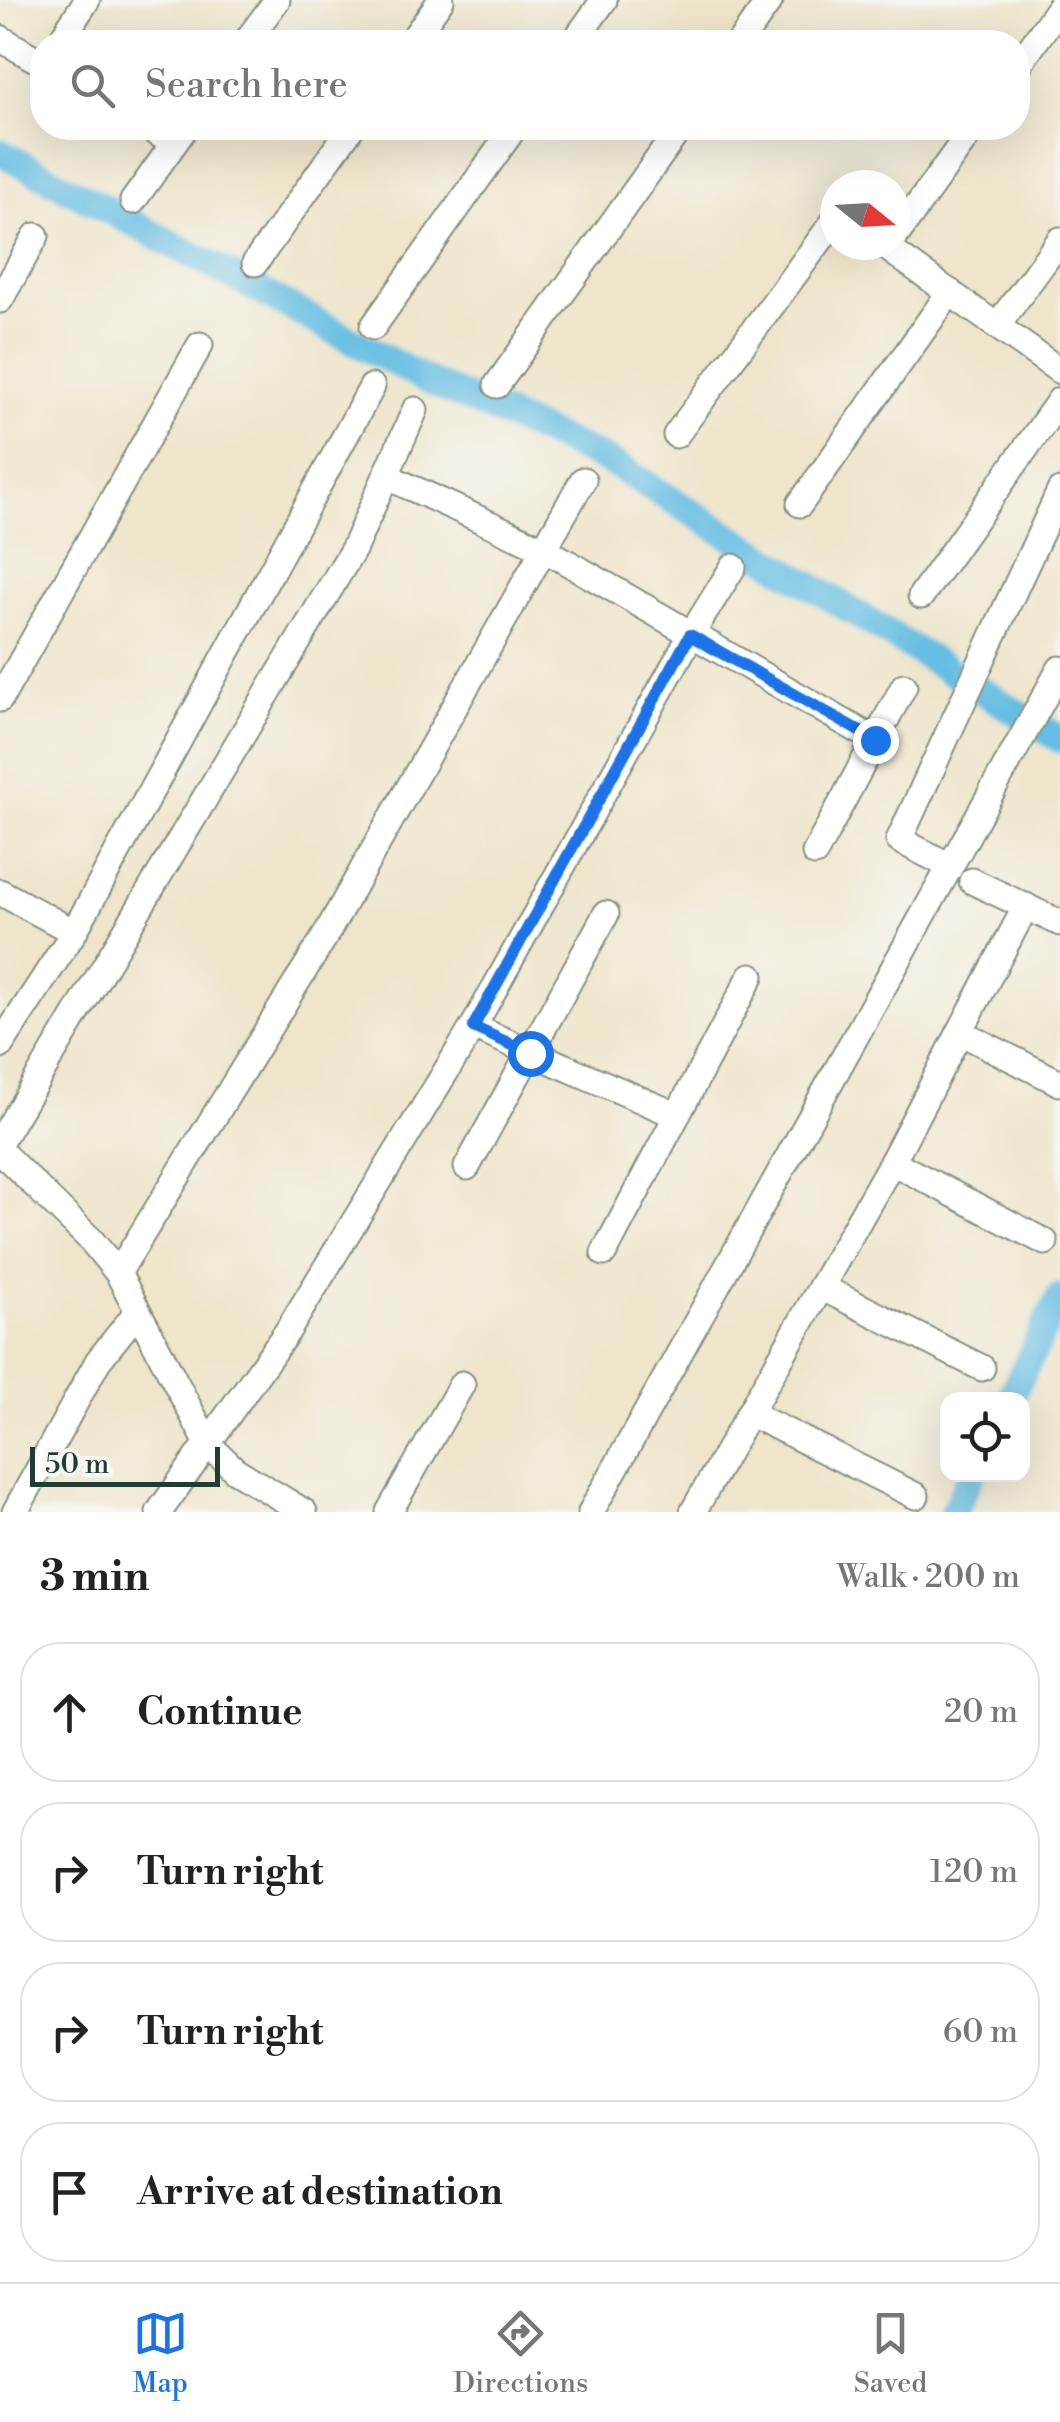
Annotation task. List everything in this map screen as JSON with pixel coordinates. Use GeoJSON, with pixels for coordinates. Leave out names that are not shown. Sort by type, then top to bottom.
{"type":"FeatureCollection","features":[{"type":"Feature","properties":{"kind":"street"},"geometry":{"type":"LineString","coordinates":[[68,30],[87,0]]}},
{"type":"Feature","properties":{"kind":"street"},"geometry":{"type":"LineString","coordinates":[[255,30],[277,0]]}},
{"type":"Feature","properties":{"kind":"street"},"geometry":{"type":"LineString","coordinates":[[420,30],[441,0]]}},
{"type":"Feature","properties":{"kind":"street"},"geometry":{"type":"LineString","coordinates":[[583,30],[604,0]]}},
{"type":"Feature","properties":{"kind":"street"},"geometry":{"type":"LineString","coordinates":[[749,30],[770,0]]}},
{"type":"Feature","properties":{"kind":"street"},"geometry":{"type":"LineString","coordinates":[[1030,49],[1060,6]]}},
{"type":"Feature","properties":{"kind":"street"},"geometry":{"type":"LineString","coordinates":[[0,38],[30,56]]}},
{"type":"Feature","properties":{"kind":"street"},"geometry":{"type":"LineString","coordinates":[[133,200],[175,140]]}},
{"type":"Feature","properties":{"kind":"street"},"geometry":{"type":"LineString","coordinates":[[255,263],[342,140]]}},
{"type":"Feature","properties":{"kind":"street"},"geometry":{"type":"LineString","coordinates":[[372,327],[505,140]]}},
{"type":"Feature","properties":{"kind":"street"},"geometry":{"type":"LineString","coordinates":[[497,385],[671,140]]}},
{"type":"Feature","properties":{"kind":"street"},"geometry":{"type":"LineString","coordinates":[[910,215],[964,140]]}},
{"type":"Feature","properties":{"kind":"street"},"geometry":{"type":"LineString","coordinates":[[0,300],[36,236]]}},
{"type":"Feature","properties":{"kind":"street"},"geometry":{"type":"LineString","coordinates":[[676,434],[820,240]]}},
{"type":"Feature","properties":{"kind":"street"},"geometry":{"type":"LineString","coordinates":[[997,326],[1060,240]]}},
{"type":"Feature","properties":{"kind":"street"},"geometry":{"type":"LineString","coordinates":[[909,260],[1060,371]]}},
{"type":"Feature","properties":{"kind":"street"},"geometry":{"type":"LineString","coordinates":[[800,504],[950,292]]}},
{"type":"Feature","properties":{"kind":"street"},"geometry":{"type":"LineString","coordinates":[[0,699],[200,345]]}},
{"type":"Feature","properties":{"kind":"street"},"geometry":{"type":"LineString","coordinates":[[0,1046],[74,932],[372,387]]}},
{"type":"Feature","properties":{"kind":"street"},"geometry":{"type":"LineString","coordinates":[[921,596],[1060,400]]}},
{"type":"Feature","properties":{"kind":"street"},"geometry":{"type":"LineString","coordinates":[[0,1142],[344,566],[388,477],[414,410]]}},
{"type":"Feature","properties":{"kind":"street"},"geometry":{"type":"LineString","coordinates":[[388,477],[544,549],[875,740]]}},
{"type":"Feature","properties":{"kind":"street"},"geometry":{"type":"LineString","coordinates":[[118,1273],[324,938],[583,480]]}},
{"type":"Feature","properties":{"kind":"street"},"geometry":{"type":"LineString","coordinates":[[1060,490],[898,840],[1060,923]]}},
{"type":"Feature","properties":{"kind":"street"},"geometry":{"type":"LineString","coordinates":[[158,1512],[287,1332],[473,1027],[690,635],[734,568]]}},
{"type":"Feature","properties":{"kind":"street"},"geometry":{"type":"LineString","coordinates":[[592,1512],[961,874],[1003,768],[1043,692],[1060,669]]}},
{"type":"Feature","properties":{"kind":"street"},"geometry":{"type":"LineString","coordinates":[[815,853],[904,686]]}},
{"type":"Feature","properties":{"kind":"street"},"geometry":{"type":"LineString","coordinates":[[0,892],[74,932]]}},
{"type":"Feature","properties":{"kind":"street"},"geometry":{"type":"LineString","coordinates":[[700,1510],[749,1413],[892,1162],[1026,906]]}},
{"type":"Feature","properties":{"kind":"street"},"geometry":{"type":"LineString","coordinates":[[467,1167],[606,914]]}},
{"type":"Feature","properties":{"kind":"street"},"geometry":{"type":"LineString","coordinates":[[604,1253],[751,976]]}},
{"type":"Feature","properties":{"kind":"street"},"geometry":{"type":"LineString","coordinates":[[473,1027],[676,1115]]}},
{"type":"Feature","properties":{"kind":"street"},"geometry":{"type":"LineString","coordinates":[[960,1032],[1060,1084]]}},
{"type":"Feature","properties":{"kind":"street"},"geometry":{"type":"LineString","coordinates":[[0,1151],[92,1240],[118,1273],[208,1444],[234,1470],[304,1512]]}},
{"type":"Feature","properties":{"kind":"street"},"geometry":{"type":"LineString","coordinates":[[892,1162],[1045,1242]]}},
{"type":"Feature","properties":{"kind":"street"},"geometry":{"type":"LineString","coordinates":[[820,1286],[982,1368]]}},
{"type":"Feature","properties":{"kind":"street"},"geometry":{"type":"LineString","coordinates":[[15,1512],[98,1361],[137,1312]]}},
{"type":"Feature","properties":{"kind":"street"},"geometry":{"type":"LineString","coordinates":[[388,1512],[462,1384]]}},
{"type":"Feature","properties":{"kind":"street"},"geometry":{"type":"LineString","coordinates":[[749,1413],[916,1496]]}},
{"type":"Feature","properties":{"kind":"waterway"},"geometry":{"type":"LineString","coordinates":[[0,152],[430,382],[610,462],[1060,739]]}},
{"type":"Feature","properties":{"kind":"waterway"},"geometry":{"type":"LineString","coordinates":[[1013,1392],[1060,1297]]}},
{"type":"Feature","properties":{"kind":"waterway"},"geometry":{"type":"LineString","coordinates":[[953,1512],[968,1482]]}},
{"type":"Feature","properties":{"kind":"route"},"geometry":{"type":"LineString","coordinates":[[530,1053],[473,1027],[690,635],[875,740]]}}]}
